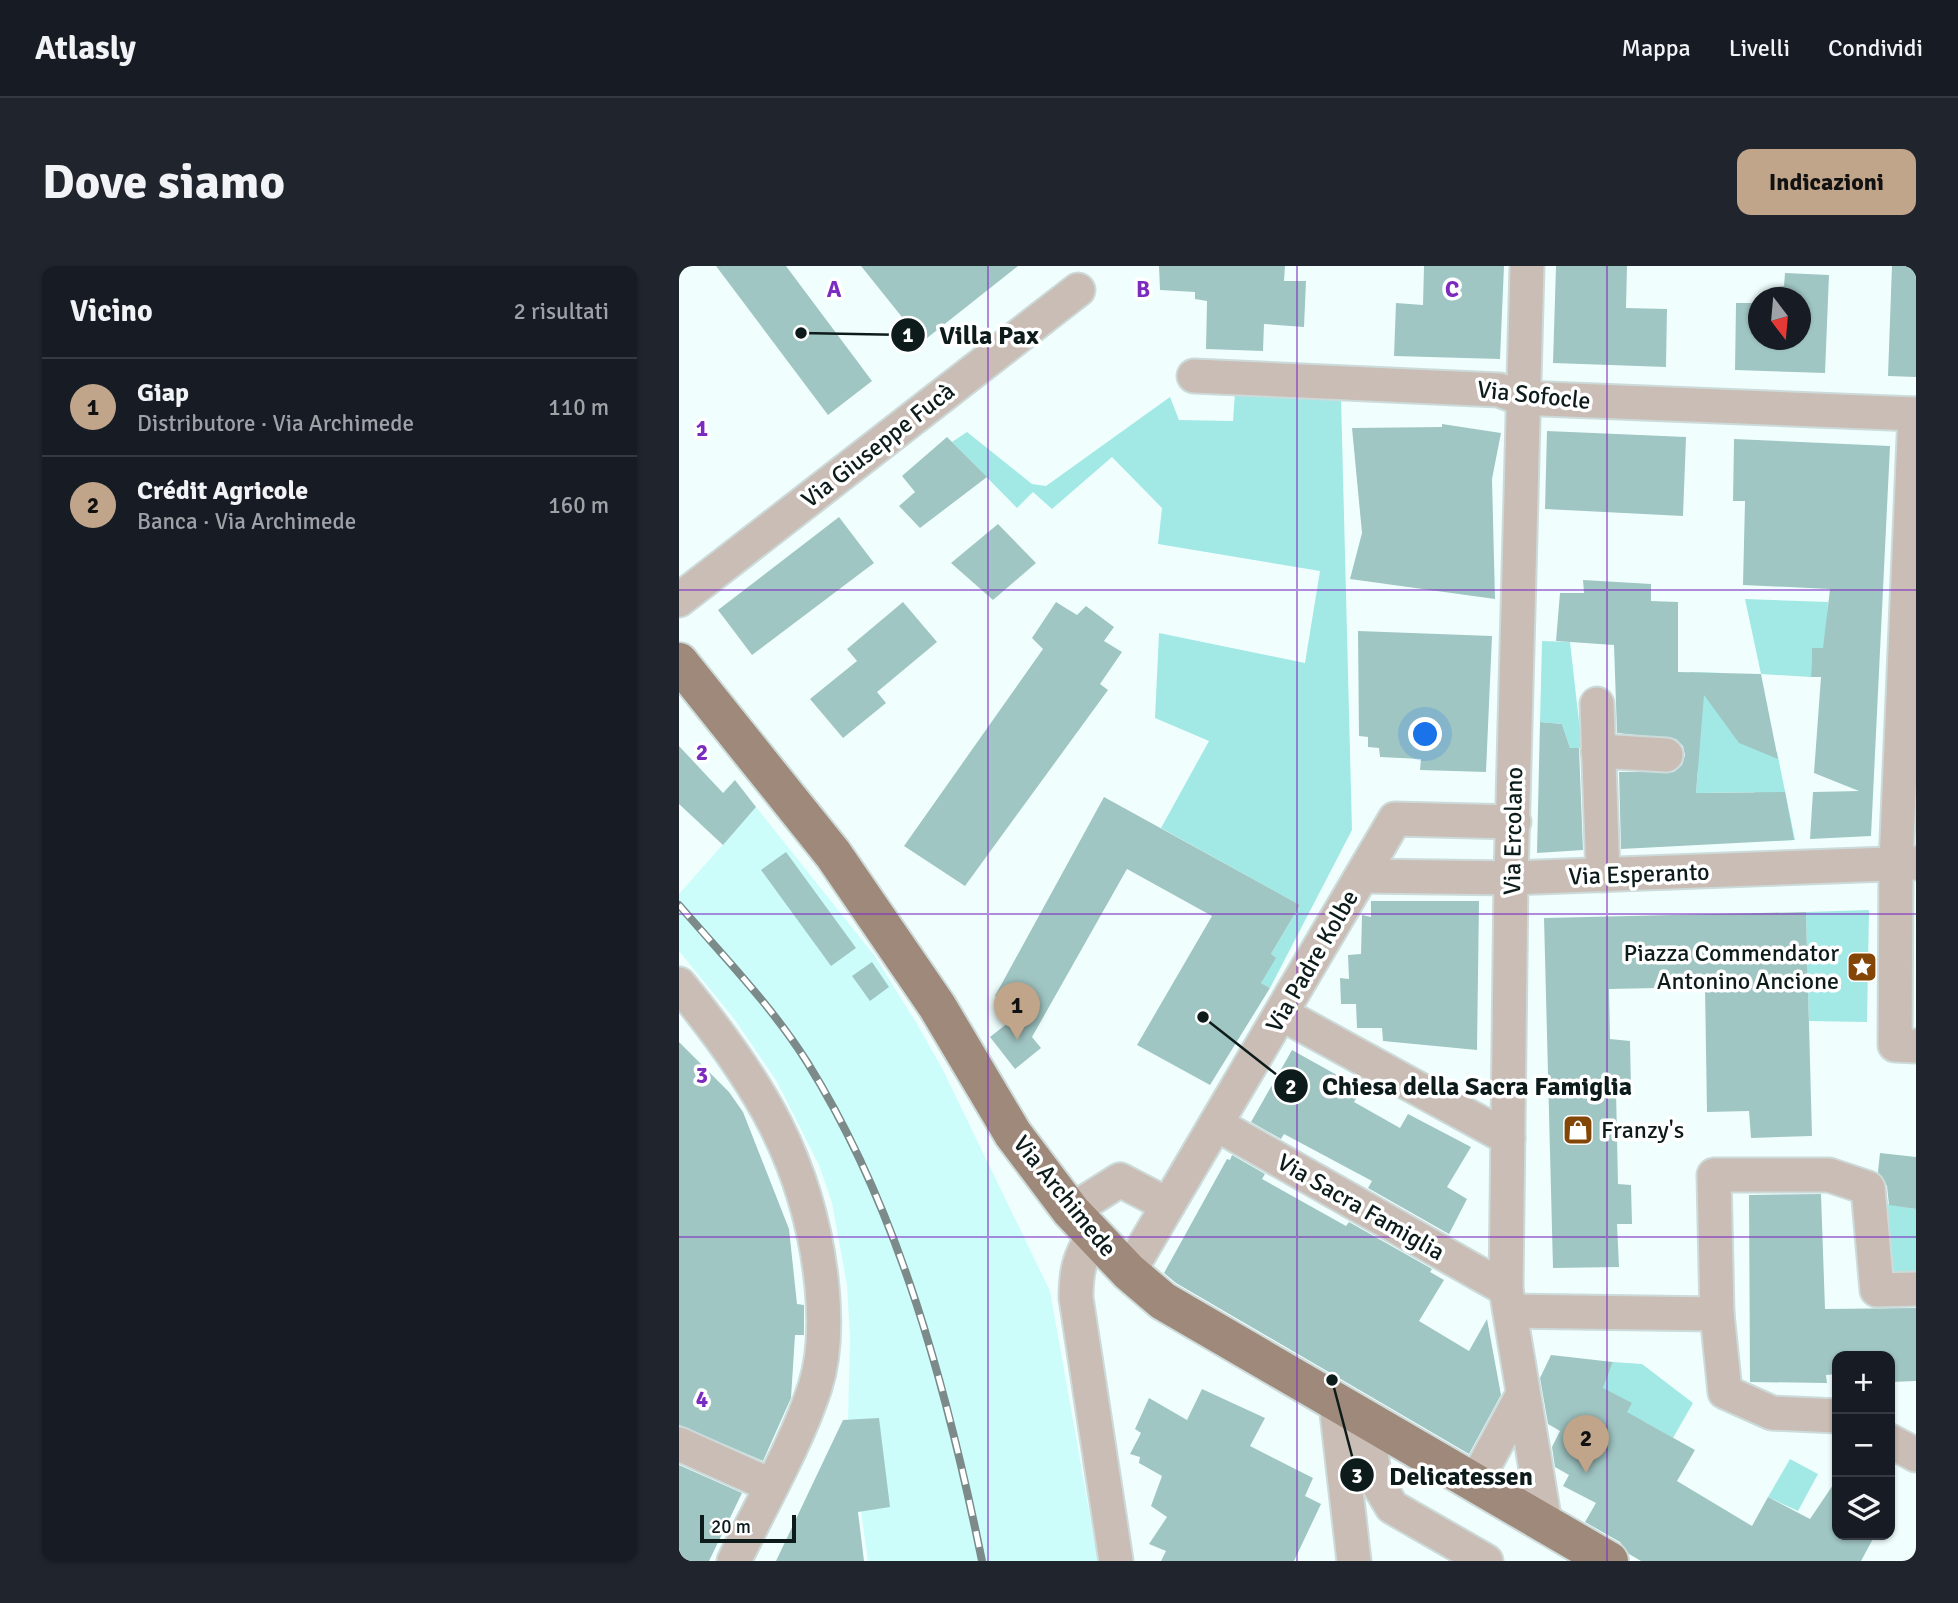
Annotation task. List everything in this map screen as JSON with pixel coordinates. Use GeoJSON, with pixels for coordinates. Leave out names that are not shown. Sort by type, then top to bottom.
{"type":"FeatureCollection","features":[{"type":"Feature","properties":{"kind":"main road","name":"Via Archimede"},"geometry":{"type":"LineString","coordinates":[[679,662],[833,854],[937,1006],[1013,1135],[1083,1223],[1129,1272],[1163,1301],[1609,1561]]}},
{"type":"Feature","properties":{"kind":"street","name":"Via Ercolano"},"geometry":{"type":"LineString","coordinates":[[1527,266],[1521,398],[1511,878],[1508,1300],[1545,1523]]}},
{"type":"Feature","properties":{"kind":"street","name":"Via Giuseppe Fucà"},"geometry":{"type":"LineString","coordinates":[[679,600],[1078,290]]}},
{"type":"Feature","properties":{"kind":"street","name":"Via Sofocle"},"geometry":{"type":"LineString","coordinates":[[1194,376],[1499,390],[1521,398],[1916,414]]}},
{"type":"Feature","properties":{"kind":"street"},"geometry":{"type":"LineString","coordinates":[[1916,414],[1906,864],[1895,1045],[1916,1046]]}},
{"type":"Feature","properties":{"kind":"street"},"geometry":{"type":"LineString","coordinates":[[1597,704],[1603,875]]}},
{"type":"Feature","properties":{"kind":"street"},"geometry":{"type":"LineString","coordinates":[[1598,751],[1666,755]]}},
{"type":"Feature","properties":{"kind":"street","name":"Via Padre Kolbe"},"geometry":{"type":"LineString","coordinates":[[1129,1272],[1395,819],[1514,822]]}},
{"type":"Feature","properties":{"kind":"street","name":"Via Esperanto"},"geometry":{"type":"LineString","coordinates":[[1362,876],[1511,878],[1906,864]]}},
{"type":"Feature","properties":{"kind":"street"},"geometry":{"type":"LineString","coordinates":[[679,984],[739,1061],[796,1166],[819,1254],[823,1346],[815,1387],[734,1561]]}},
{"type":"Feature","properties":{"kind":"street"},"geometry":{"type":"LineString","coordinates":[[1282,1014],[1508,1138]]}},
{"type":"Feature","properties":{"kind":"street"},"geometry":{"type":"LineString","coordinates":[[679,1016],[739,1061]]}},
{"type":"Feature","properties":{"kind":"street","name":"Via Sacra Famiglia"},"geometry":{"type":"LineString","coordinates":[[1216,1125],[1508,1300]]}},
{"type":"Feature","properties":{"kind":"street"},"geometry":{"type":"LineString","coordinates":[[1832,1416],[1772,1413],[1725,1392],[1717,1314],[1714,1175],[1829,1175],[1868,1188],[1877,1290],[1916,1290]]}},
{"type":"Feature","properties":{"kind":"street"},"geometry":{"type":"LineString","coordinates":[[1116,1561],[1076,1298],[1076,1273],[1083,1223],[1120,1180],[1168,1205]]}},
{"type":"Feature","properties":{"kind":"street"},"geometry":{"type":"LineString","coordinates":[[1508,1300],[1717,1314]]}},
{"type":"Feature","properties":{"kind":"street"},"geometry":{"type":"LineString","coordinates":[[1475,1483],[1523,1394]]}},
{"type":"Feature","properties":{"kind":"street"},"geometry":{"type":"LineString","coordinates":[[1352,1413],[1354,1561]]}},
{"type":"Feature","properties":{"kind":"street"},"geometry":{"type":"LineString","coordinates":[[1352,1413],[1374,1477],[1392,1507],[1486,1561]]}},
{"type":"Feature","properties":{"kind":"street"},"geometry":{"type":"LineString","coordinates":[[679,1444],[770,1485]]}},
{"type":"Feature","properties":{"kind":"street"},"geometry":{"type":"LineString","coordinates":[[1895,1444],[1916,1455]]}},
{"type":"Feature","properties":{"kind":"shaded area"},"geometry":{"type":"Polygon","coordinates":[[[1235,392],[1341,397],[1352,830],[1270,988],[1261,983],[1271,954],[1300,905],[1161,828],[1209,741],[1155,718],[1159,633],[1305,663],[1320,571],[1158,544],[1162,508],[1112,457],[1052,509],[1033,492],[1017,508],[952,442],[967,432],[1032,484],[1046,486],[1170,397],[1179,420],[1233,421],[1235,392]]]}},
{"type":"Feature","properties":{"kind":"shaded area"},"geometry":{"type":"Polygon","coordinates":[[[1745,599],[1828,602],[1826,648],[1812,648],[1811,677],[1761,674],[1745,599]]]}},
{"type":"Feature","properties":{"kind":"shaded area"},"geometry":{"type":"Polygon","coordinates":[[[1542,641],[1570,642],[1582,748],[1570,748],[1562,724],[1540,722],[1542,641]]]}},
{"type":"Feature","properties":{"kind":"shaded area"},"geometry":{"type":"Polygon","coordinates":[[[1690,672],[1723,673],[1764,753],[1777,752],[1795,840],[1770,841],[1755,812],[1755,792],[1696,793],[1698,770],[1691,740],[1690,672]]]}},
{"type":"Feature","properties":{"kind":"shaded area"},"geometry":{"type":"Polygon","coordinates":[[[756,807],[874,955],[917,1024],[943,1070],[1050,1291],[1098,1561],[868,1561],[848,1420],[850,1338],[847,1285],[832,1203],[819,1165],[776,1080],[735,1020],[679,951],[679,894],[756,807]]]}},
{"type":"Feature","properties":{"kind":"shaded area"},"geometry":{"type":"Polygon","coordinates":[[[1869,910],[1867,1022],[1809,1021],[1806,912],[1869,910]]]}},
{"type":"Feature","properties":{"kind":"shaded area"},"geometry":{"type":"Polygon","coordinates":[[[1887,1204],[1916,1209],[1916,1276],[1891,1276],[1887,1204]]]}},
{"type":"Feature","properties":{"kind":"shaded area"},"geometry":{"type":"Polygon","coordinates":[[[1613,1362],[1642,1364],[1693,1403],[1673,1438],[1643,1421],[1602,1454],[1603,1388],[1613,1362]]]}},
{"type":"Feature","properties":{"kind":"shaded area"},"geometry":{"type":"Polygon","coordinates":[[[1790,1459],[1818,1474],[1798,1511],[1768,1497],[1790,1459]]]}},
{"type":"Feature","properties":{"kind":"building"},"geometry":{"type":"Polygon","coordinates":[[[716,266],[786,266],[872,381],[828,415],[716,266]]]}},
{"type":"Feature","properties":{"kind":"building"},"geometry":{"type":"Polygon","coordinates":[[[861,266],[1018,266],[922,342],[861,266]]]}},
{"type":"Feature","properties":{"kind":"building"},"geometry":{"type":"Polygon","coordinates":[[[1159,266],[1285,266],[1284,281],[1306,281],[1304,327],[1264,324],[1263,351],[1206,349],[1207,301],[1195,299],[1195,292],[1160,290],[1159,266]]]}},
{"type":"Feature","properties":{"kind":"building"},"geometry":{"type":"Polygon","coordinates":[[[1424,266],[1504,266],[1500,359],[1394,356],[1396,303],[1423,305],[1424,266]]]}},
{"type":"Feature","properties":{"kind":"building"},"geometry":{"type":"Polygon","coordinates":[[[1556,266],[1627,266],[1626,308],[1667,309],[1666,367],[1553,363],[1556,266]]]}},
{"type":"Feature","properties":{"kind":"building"},"geometry":{"type":"Polygon","coordinates":[[[1892,266],[1916,266],[1916,377],[1888,376],[1892,266]]]}},
{"type":"Feature","properties":{"kind":"building"},"geometry":{"type":"Polygon","coordinates":[[[1785,273],[1829,275],[1825,373],[1735,370],[1736,303],[1748,303],[1748,350],[1811,350],[1811,287],[1777,287],[1784,286],[1785,273]]]}},
{"type":"Feature","properties":{"kind":"building"},"geometry":{"type":"Polygon","coordinates":[[[1442,424],[1501,433],[1492,479],[1495,599],[1350,579],[1362,533],[1352,428],[1442,427],[1442,424]]]}},
{"type":"Feature","properties":{"kind":"building"},"geometry":{"type":"Polygon","coordinates":[[[1547,431],[1686,437],[1683,516],[1545,509],[1547,431]]]}},
{"type":"Feature","properties":{"kind":"building"},"geometry":{"type":"Polygon","coordinates":[[[947,437],[987,477],[920,528],[899,506],[915,492],[902,476],[947,437]]]}},
{"type":"Feature","properties":{"kind":"building"},"geometry":{"type":"Polygon","coordinates":[[[1734,439],[1890,446],[1871,836],[1810,839],[1813,792],[1859,791],[1814,773],[1821,677],[1811,677],[1812,648],[1823,648],[1830,589],[1743,585],[1745,501],[1733,501],[1734,439]]]}},
{"type":"Feature","properties":{"kind":"building"},"geometry":{"type":"Polygon","coordinates":[[[839,517],[874,563],[752,655],[718,610],[839,517]]]}},
{"type":"Feature","properties":{"kind":"building"},"geometry":{"type":"Polygon","coordinates":[[[998,524],[1036,563],[993,600],[951,563],[998,524]]]}},
{"type":"Feature","properties":{"kind":"building"},"geometry":{"type":"Polygon","coordinates":[[[1583,580],[1651,584],[1651,601],[1678,602],[1678,672],[1761,674],[1778,759],[1739,743],[1704,695],[1696,793],[1785,792],[1794,840],[1621,849],[1619,772],[1674,772],[1682,765],[1685,755],[1683,746],[1676,739],[1617,733],[1614,645],[1556,641],[1560,593],[1584,593],[1583,580]]]}},
{"type":"Feature","properties":{"kind":"building"},"geometry":{"type":"Polygon","coordinates":[[[903,602],[937,642],[877,692],[886,703],[843,738],[810,699],[857,661],[847,649],[903,602]]]}},
{"type":"Feature","properties":{"kind":"building"},"geometry":{"type":"Polygon","coordinates":[[[1056,602],[1077,615],[1086,606],[1114,627],[1104,641],[1122,652],[1100,684],[1108,690],[965,886],[904,846],[1043,649],[1032,638],[1056,602]]]}},
{"type":"Feature","properties":{"kind":"building"},"geometry":{"type":"Polygon","coordinates":[[[1358,631],[1492,636],[1486,772],[1420,770],[1421,759],[1380,757],[1379,748],[1368,747],[1368,737],[1359,736],[1358,631]]]}},
{"type":"Feature","properties":{"kind":"building"},"geometry":{"type":"Polygon","coordinates":[[[1540,722],[1562,724],[1570,748],[1579,748],[1583,850],[1537,853],[1540,722]]]}},
{"type":"Feature","properties":{"kind":"building"},"geometry":{"type":"Polygon","coordinates":[[[679,746],[723,793],[735,780],[756,807],[723,845],[679,804],[679,746]]]}},
{"type":"Feature","properties":{"kind":"building"},"geometry":{"type":"Polygon","coordinates":[[[1104,797],[1300,905],[1271,954],[1276,958],[1261,983],[1270,988],[1210,1085],[1137,1045],[1212,916],[1127,869],[1032,1037],[1041,1048],[1015,1069],[990,1037],[1023,1011],[995,996],[1104,797]]]}},
{"type":"Feature","properties":{"kind":"building"},"geometry":{"type":"Polygon","coordinates":[[[786,852],[856,948],[831,966],[761,870],[786,852]]]}},
{"type":"Feature","properties":{"kind":"building"},"geometry":{"type":"Polygon","coordinates":[[[1371,901],[1479,901],[1477,1050],[1383,1041],[1382,1028],[1357,1028],[1356,1004],[1341,1004],[1340,978],[1349,979],[1348,955],[1361,954],[1362,915],[1371,917],[1371,901]]]}},
{"type":"Feature","properties":{"kind":"building"},"geometry":{"type":"Polygon","coordinates":[[[1806,912],[1812,1136],[1751,1138],[1749,1111],[1707,1112],[1705,987],[1609,989],[1610,1039],[1630,1041],[1631,1090],[1616,1091],[1618,1184],[1631,1185],[1632,1224],[1617,1224],[1619,1267],[1553,1268],[1544,918],[1806,912]]]}},
{"type":"Feature","properties":{"kind":"building"},"geometry":{"type":"Polygon","coordinates":[[[872,962],[889,987],[870,1001],[852,976],[872,962]]]}},
{"type":"Feature","properties":{"kind":"building"},"geometry":{"type":"Polygon","coordinates":[[[679,1042],[729,1092],[743,1112],[789,1229],[797,1304],[804,1305],[804,1335],[795,1335],[791,1398],[763,1461],[679,1425],[679,1042]]]}},
{"type":"Feature","properties":{"kind":"building"},"geometry":{"type":"Polygon","coordinates":[[[1292,1050],[1362,1089],[1354,1102],[1400,1128],[1408,1114],[1471,1147],[1447,1187],[1467,1199],[1449,1234],[1368,1188],[1372,1181],[1284,1134],[1281,1139],[1251,1122],[1292,1050]]]}},
{"type":"Feature","properties":{"kind":"building"},"geometry":{"type":"Polygon","coordinates":[[[1880,1153],[1916,1157],[1916,1209],[1889,1205],[1887,1186],[1878,1172],[1880,1153]]]}},
{"type":"Feature","properties":{"kind":"building"},"geometry":{"type":"Polygon","coordinates":[[[1232,1155],[1265,1174],[1262,1179],[1346,1226],[1349,1222],[1432,1269],[1430,1272],[1444,1280],[1419,1321],[1469,1351],[1487,1319],[1501,1395],[1469,1454],[1176,1283],[1164,1273],[1227,1159],[1230,1160],[1232,1155]]]}},
{"type":"Feature","properties":{"kind":"building"},"geometry":{"type":"Polygon","coordinates":[[[1821,1194],[1825,1309],[1916,1308],[1916,1381],[1895,1382],[1895,1351],[1832,1351],[1832,1374],[1826,1375],[1827,1383],[1750,1382],[1749,1195],[1821,1194]]]}},
{"type":"Feature","properties":{"kind":"building"},"geometry":{"type":"Polygon","coordinates":[[[1551,1355],[1613,1362],[1603,1388],[1632,1403],[1627,1412],[1695,1450],[1677,1481],[1752,1526],[1768,1497],[1810,1519],[1832,1486],[1832,1540],[1872,1540],[1861,1561],[1641,1561],[1629,1554],[1620,1542],[1585,1522],[1596,1503],[1563,1486],[1569,1475],[1555,1467],[1552,1447],[1560,1431],[1548,1424],[1540,1378],[1551,1355]]]}},
{"type":"Feature","properties":{"kind":"building"},"geometry":{"type":"Polygon","coordinates":[[[1202,1389],[1265,1418],[1250,1446],[1313,1478],[1305,1496],[1321,1504],[1294,1561],[1161,1561],[1166,1551],[1149,1544],[1167,1517],[1151,1506],[1162,1476],[1139,1463],[1140,1457],[1130,1454],[1141,1433],[1135,1429],[1149,1398],[1187,1420],[1202,1389]]]}},
{"type":"Feature","properties":{"kind":"building"},"geometry":{"type":"Polygon","coordinates":[[[879,1418],[890,1507],[858,1512],[864,1561],[776,1561],[843,1420],[879,1418]]]}},
{"type":"Feature","properties":{"kind":"building"},"geometry":{"type":"Polygon","coordinates":[[[679,1465],[742,1493],[709,1561],[679,1561],[679,1465]]]}},
{"type":"Feature","properties":{"kind":"railway"},"geometry":{"type":"LineString","coordinates":[[679,905],[746,981],[793,1041],[840,1119],[869,1179],[894,1240],[936,1367],[982,1561]]}},
{"type":"Feature","properties":{"kind":"place","name":"Villa Pax"},"geometry":{"type":"Point","coordinates":[801,333]}},
{"type":"Feature","properties":{"kind":"place","name":"Piazza Commendator Antonino Ancione"},"geometry":{"type":"Point","coordinates":[1862,967]}},
{"type":"Feature","properties":{"kind":"place","name":"Chiesa della Sacra Famiglia"},"geometry":{"type":"Point","coordinates":[1203,1017]}},
{"type":"Feature","properties":{"kind":"place","name":"Giap"},"geometry":{"type":"Point","coordinates":[1017,1040]}},
{"type":"Feature","properties":{"kind":"place","name":"Franzy's"},"geometry":{"type":"Point","coordinates":[1578,1130]}},
{"type":"Feature","properties":{"kind":"place","name":"Delicatessen"},"geometry":{"type":"Point","coordinates":[1332,1380]}},
{"type":"Feature","properties":{"kind":"place","name":"Crédit Agricole"},"geometry":{"type":"Point","coordinates":[1586,1473]}}]}
